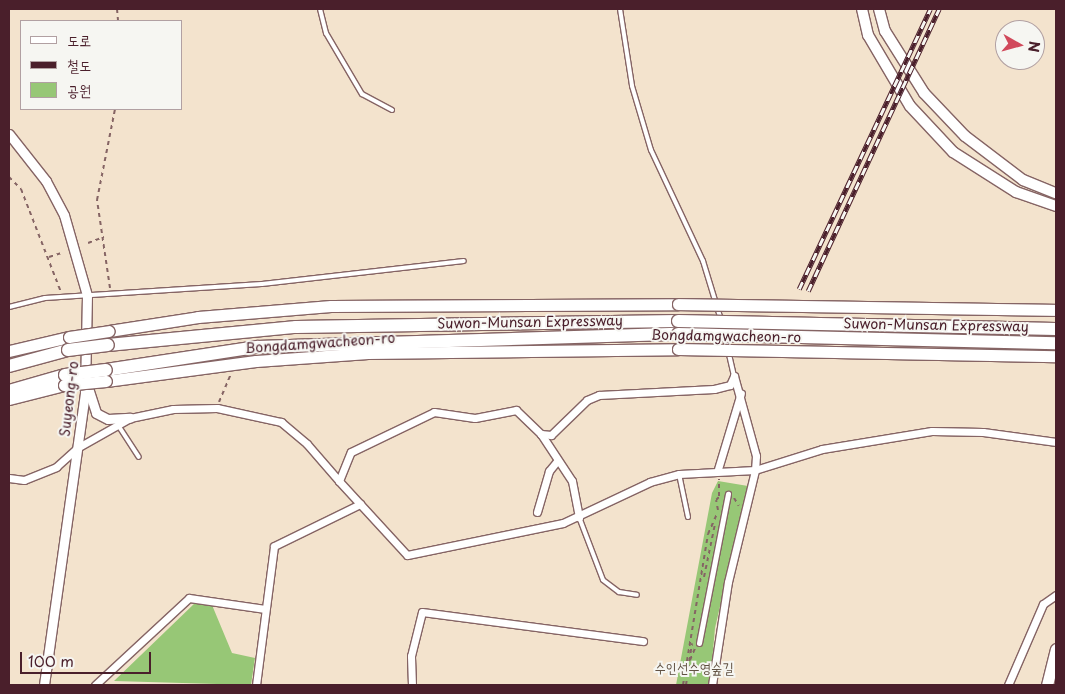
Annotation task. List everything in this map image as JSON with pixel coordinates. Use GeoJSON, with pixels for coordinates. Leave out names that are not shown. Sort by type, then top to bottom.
{"type":"FeatureCollection","features":[{"type":"Feature","properties":{"kind":"highway","name":"Suwon-Munsan Expressway"},"geometry":{"type":"LineString","coordinates":[[9,366],[68,343],[108,345],[306,327],[678,321],[1056,329]]}},
{"type":"Feature","properties":{"kind":"highway","name":"Suwon-Munsan Expressway"},"geometry":{"type":"LineString","coordinates":[[9,390],[65,380],[106,376],[257,347],[678,334],[1056,342]]}},
{"type":"Feature","properties":{"kind":"main road"},"geometry":{"type":"LineString","coordinates":[[862,9],[868,35],[910,106],[952,152],[1016,192],[1056,206]]}},
{"type":"Feature","properties":{"kind":"main road"},"geometry":{"type":"LineString","coordinates":[[879,9],[885,30],[924,93],[965,136],[1022,180],[1056,193]]}},
{"type":"Feature","properties":{"kind":"main road"},"geometry":{"type":"LineString","coordinates":[[9,351],[68,343],[109,330],[198,317],[331,306],[678,304],[1056,310]]}},
{"type":"Feature","properties":{"kind":"main road","name":"Bongdamgwacheon-ro"},"geometry":{"type":"LineString","coordinates":[[106,376],[256,361],[368,353],[678,349],[1056,356]]}},
{"type":"Feature","properties":{"kind":"main road"},"geometry":{"type":"LineString","coordinates":[[9,400],[65,380]]}},
{"type":"Feature","properties":{"kind":"main road"},"geometry":{"type":"LineString","coordinates":[[1047,685],[1056,649]]}},
{"type":"Feature","properties":{"kind":"street","name":"Suyeong-ro"},"geometry":{"type":"LineString","coordinates":[[9,134],[46,181],[64,215],[86,295],[86,375],[44,685]]}},
{"type":"Feature","properties":{"kind":"street"},"geometry":{"type":"LineString","coordinates":[[86,375],[96,413],[108,419],[130,418],[173,409],[217,408],[281,422],[307,444],[405,555],[538,530],[579,517],[650,482],[678,474],[755,470],[822,449],[932,431],[983,432],[1056,442]]}},
{"type":"Feature","properties":{"kind":"street"},"geometry":{"type":"LineString","coordinates":[[712,685],[728,582],[755,470],[742,393],[734,376]]}},
{"type":"Feature","properties":{"kind":"street"},"geometry":{"type":"LineString","coordinates":[[541,434],[551,435],[587,400],[600,395],[714,389],[730,384],[734,376]]}},
{"type":"Feature","properties":{"kind":"street"},"geometry":{"type":"LineString","coordinates":[[718,473],[742,393]]}},
{"type":"Feature","properties":{"kind":"street"},"geometry":{"type":"LineString","coordinates":[[339,481],[351,452],[434,412],[475,418],[516,410],[541,434],[557,461],[572,481],[579,517]]}},
{"type":"Feature","properties":{"kind":"street"},"geometry":{"type":"LineString","coordinates":[[9,478],[24,480],[56,467],[77,448],[130,418]]}},
{"type":"Feature","properties":{"kind":"street"},"geometry":{"type":"LineString","coordinates":[[537,512],[549,471],[557,461]]}},
{"type":"Feature","properties":{"kind":"street"},"geometry":{"type":"LineString","coordinates":[[700,643],[728,494]]}},
{"type":"Feature","properties":{"kind":"street"},"geometry":{"type":"LineString","coordinates":[[256,685],[274,546],[360,504]]}},
{"type":"Feature","properties":{"kind":"street"},"geometry":{"type":"LineString","coordinates":[[1008,685],[1043,604],[1056,595]]}},
{"type":"Feature","properties":{"kind":"street"},"geometry":{"type":"LineString","coordinates":[[95,685],[189,598],[265,610]]}},
{"type":"Feature","properties":{"kind":"street"},"geometry":{"type":"LineString","coordinates":[[412,685],[411,656],[422,612],[642,641]]}},
{"type":"Feature","properties":{"kind":"lane"},"geometry":{"type":"LineString","coordinates":[[320,9],[326,33],[362,94],[392,110]]}},
{"type":"Feature","properties":{"kind":"lane"},"geometry":{"type":"LineString","coordinates":[[620,9],[642,119],[662,179],[716,295],[734,376]]}},
{"type":"Feature","properties":{"kind":"lane"},"geometry":{"type":"LineString","coordinates":[[9,307],[63,297],[86,295],[110,296],[464,261]]}},
{"type":"Feature","properties":{"kind":"lane"},"geometry":{"type":"LineString","coordinates":[[118,425],[139,457]]}},
{"type":"Feature","properties":{"kind":"lane"},"geometry":{"type":"LineString","coordinates":[[678,474],[688,517]]}},
{"type":"Feature","properties":{"kind":"lane"},"geometry":{"type":"LineString","coordinates":[[579,517],[603,580],[619,592],[637,595]]}},
{"type":"Feature","properties":{"kind":"path"},"geometry":{"type":"LineString","coordinates":[[110,296],[112,274],[97,200],[116,110]]}},
{"type":"Feature","properties":{"kind":"path"},"geometry":{"type":"LineString","coordinates":[[9,177],[21,189],[63,297]]}},
{"type":"Feature","properties":{"kind":"path"},"geometry":{"type":"LineString","coordinates":[[88,243],[104,237]]}},
{"type":"Feature","properties":{"kind":"path"},"geometry":{"type":"LineString","coordinates":[[49,257],[61,253]]}},
{"type":"Feature","properties":{"kind":"path"},"geometry":{"type":"LineString","coordinates":[[217,408],[233,370]]}},
{"type":"Feature","properties":{"kind":"path"},"geometry":{"type":"LineString","coordinates":[[718,473],[719,496]]}},
{"type":"Feature","properties":{"kind":"path"},"geometry":{"type":"LineString","coordinates":[[683,685],[708,534],[717,513]]}},
{"type":"Feature","properties":{"kind":"path"},"geometry":{"type":"LineString","coordinates":[[686,677],[700,643]]}},
{"type":"Feature","properties":{"kind":"green space","name":"수인선수영숲길"},"geometry":{"type":"Polygon","coordinates":[[[718,481],[748,486],[715,628],[710,685],[676,685],[712,493],[718,481]]]}},
{"type":"Feature","properties":{"kind":"green space"},"geometry":{"type":"Polygon","coordinates":[[[195,603],[212,605],[232,653],[255,658],[251,685],[114,681],[195,603]]]}},
{"type":"Feature","properties":{"kind":"railway"},"geometry":{"type":"LineString","coordinates":[[799,289],[930,9]]}},
{"type":"Feature","properties":{"kind":"railway"},"geometry":{"type":"LineString","coordinates":[[808,291],[939,9]]}}]}
